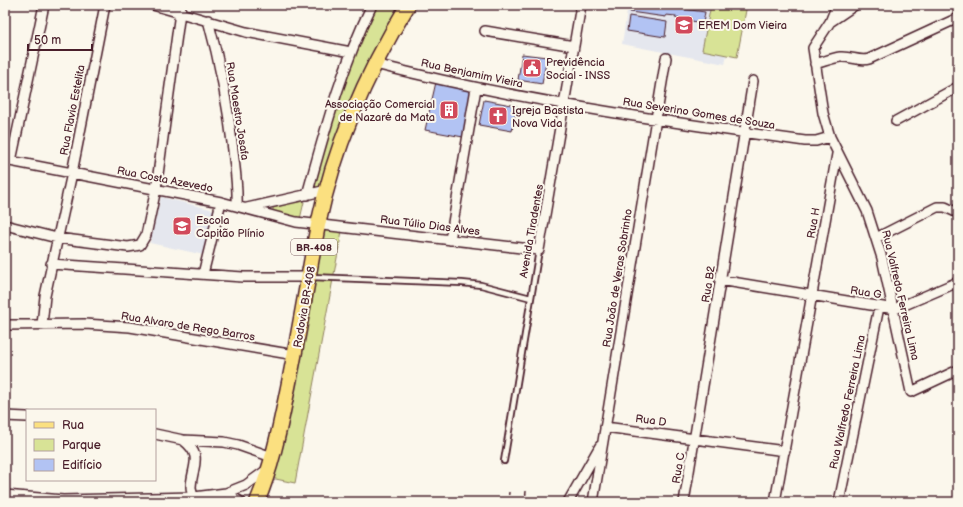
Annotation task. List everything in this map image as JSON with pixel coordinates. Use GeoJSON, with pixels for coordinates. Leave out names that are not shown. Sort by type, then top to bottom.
{"type":"FeatureCollection","features":[{"type":"Feature","properties":{"kind":"main road","name":"Rodovia BR-408"},"geometry":{"type":"LineString","coordinates":[[257,502],[270,463],[295,355],[319,224],[327,190],[354,112],[375,64],[408,5]]}},
{"type":"Feature","properties":{"kind":"street"},"geometry":{"type":"LineString","coordinates":[[8,160],[44,5]]}},
{"type":"Feature","properties":{"kind":"street","name":"Rua Flavio Estelita"},"geometry":{"type":"LineString","coordinates":[[42,325],[45,296],[72,173],[105,5]]}},
{"type":"Feature","properties":{"kind":"street"},"geometry":{"type":"LineString","coordinates":[[153,5],[180,8],[208,20],[246,32],[351,52]]}},
{"type":"Feature","properties":{"kind":"street"},"geometry":{"type":"LineString","coordinates":[[307,195],[335,97],[351,52],[372,5]]}},
{"type":"Feature","properties":{"kind":"street","name":"Avenida Tiradentes"},"geometry":{"type":"LineString","coordinates":[[539,250],[581,5]]}},
{"type":"Feature","properties":{"kind":"street","name":"Rua Valfredo Ferreira Lima"},"geometry":{"type":"LineString","coordinates":[[837,5],[830,22],[813,48],[823,113],[830,137],[867,211],[876,238],[895,309],[911,392],[958,370]]}},
{"type":"Feature","properties":{"kind":"street"},"geometry":{"type":"LineString","coordinates":[[830,22],[855,5]]}},
{"type":"Feature","properties":{"kind":"street"},"geometry":{"type":"LineString","coordinates":[[5,225],[57,238],[128,247],[140,246],[146,234],[156,189],[180,8]]}},
{"type":"Feature","properties":{"kind":"street"},"geometry":{"type":"LineString","coordinates":[[815,64],[840,57],[852,57],[861,61],[870,59],[958,18]]}},
{"type":"Feature","properties":{"kind":"street","name":"Rua Maestro Josafa"},"geometry":{"type":"LineString","coordinates":[[208,20],[226,96],[237,184],[237,206]]}},
{"type":"Feature","properties":{"kind":"street"},"geometry":{"type":"LineString","coordinates":[[485,31],[574,46]]}},
{"type":"Feature","properties":{"kind":"street","name":"Rua João de Veras Sobrinho"},"geometry":{"type":"LineString","coordinates":[[592,502],[666,58]]}},
{"type":"Feature","properties":{"kind":"street","name":"Rua Benjamim Vieira"},"geometry":{"type":"LineString","coordinates":[[375,64],[451,83],[564,104]]}},
{"type":"Feature","properties":{"kind":"street","name":"Rua B2"},"geometry":{"type":"LineString","coordinates":[[695,438],[753,81]]}},
{"type":"Feature","properties":{"kind":"street"},"geometry":{"type":"LineString","coordinates":[[896,121],[958,87]]}},
{"type":"Feature","properties":{"kind":"street"},"geometry":{"type":"LineString","coordinates":[[450,240],[476,88]]}},
{"type":"Feature","properties":{"kind":"street","name":"Rua Severino Gomes de Souza"},"geometry":{"type":"LineString","coordinates":[[564,104],[744,133],[805,141],[816,142],[830,137]]}},
{"type":"Feature","properties":{"kind":"street","name":"Rua H"},"geometry":{"type":"LineString","coordinates":[[812,296],[838,154]]}},
{"type":"Feature","properties":{"kind":"street","name":"Rua Costa Azevedo"},"geometry":{"type":"LineString","coordinates":[[8,160],[221,202],[296,222],[319,224]]}},
{"type":"Feature","properties":{"kind":"street"},"geometry":{"type":"LineString","coordinates":[[246,209],[327,190]]}},
{"type":"Feature","properties":{"kind":"street"},"geometry":{"type":"LineString","coordinates":[[203,274],[221,202]]}},
{"type":"Feature","properties":{"kind":"street"},"geometry":{"type":"LineString","coordinates":[[876,238],[937,208],[945,207],[958,213]]}},
{"type":"Feature","properties":{"kind":"street","name":"Rua Túlio Dias Alves"},"geometry":{"type":"LineString","coordinates":[[319,224],[450,240],[482,242],[539,250]]}},
{"type":"Feature","properties":{"kind":"street"},"geometry":{"type":"LineString","coordinates":[[52,264],[243,277],[309,277]]}},
{"type":"Feature","properties":{"kind":"street","name":"Rua G"},"geometry":{"type":"LineString","coordinates":[[720,280],[895,309],[958,282]]}},
{"type":"Feature","properties":{"kind":"street"},"geometry":{"type":"LineString","coordinates":[[775,502],[812,296]]}},
{"type":"Feature","properties":{"kind":"street","name":"Rua Walfredo Ferreira Lima"},"geometry":{"type":"LineString","coordinates":[[839,502],[879,307]]}},
{"type":"Feature","properties":{"kind":"street","name":"Rua Alvaro de Rego Barros"},"geometry":{"type":"LineString","coordinates":[[5,325],[85,324],[130,327],[295,355]]}},
{"type":"Feature","properties":{"kind":"street"},"geometry":{"type":"LineString","coordinates":[[5,416],[26,417]]}},
{"type":"Feature","properties":{"kind":"street","name":"Rua D"},"geometry":{"type":"LineString","coordinates":[[605,427],[784,451]]}},
{"type":"Feature","properties":{"kind":"street"},"geometry":{"type":"LineString","coordinates":[[5,495],[57,501],[194,500],[226,493],[246,484],[270,463],[238,445],[224,442],[183,440],[156,434]]}},
{"type":"Feature","properties":{"kind":"street","name":"Rua C"},"geometry":{"type":"LineString","coordinates":[[684,502],[695,438]]}},
{"type":"Feature","properties":{"kind":"street"},"geometry":{"type":"LineString","coordinates":[[183,440],[193,449],[195,455],[195,470],[191,486],[194,500]]}},
{"type":"Feature","properties":{"kind":"street"},"geometry":{"type":"LineString","coordinates":[[568,502],[603,440]]}},
{"type":"Feature","properties":{"kind":"street"},"geometry":{"type":"LineString","coordinates":[[226,493],[241,502]]}},
{"type":"Feature","properties":{"kind":"lane","name":"Avenida Tiradentes"},"geometry":{"type":"LineString","coordinates":[[504,461],[539,250]]}},
{"type":"Feature","properties":{"kind":"lane"},"geometry":{"type":"LineString","coordinates":[[309,277],[462,283],[532,298]]}},
{"type":"Feature","properties":{"kind":"path"},"geometry":{"type":"LineString","coordinates":[[525,502],[526,491]]}},
{"type":"Feature","properties":{"kind":"path"},"geometry":{"type":"LineString","coordinates":[[508,492],[508,502]]}},
{"type":"Feature","properties":{"kind":"shaded area","name":"EREM Dom Vieira"},"geometry":{"type":"Polygon","coordinates":[[[628,5],[747,5],[737,57],[727,55],[725,64],[622,44],[628,5]]]}},
{"type":"Feature","properties":{"kind":"shaded area","name":"Escola Capitão Plínio"},"geometry":{"type":"Polygon","coordinates":[[[161,197],[214,210],[204,255],[150,243],[161,197]]]}},
{"type":"Feature","properties":{"kind":"green space"},"geometry":{"type":"Polygon","coordinates":[[[372,5],[409,5],[375,64],[327,190],[307,195],[327,126],[372,5]]]}},
{"type":"Feature","properties":{"kind":"green space"},"geometry":{"type":"Polygon","coordinates":[[[711,5],[747,5],[737,57],[702,50],[711,5]]]}},
{"type":"Feature","properties":{"kind":"green space"},"geometry":{"type":"Polygon","coordinates":[[[298,201],[304,202],[300,219],[273,213],[273,208],[298,201]]]}},
{"type":"Feature","properties":{"kind":"green space"},"geometry":{"type":"Polygon","coordinates":[[[318,228],[342,231],[295,483],[266,477],[318,228]]]}},
{"type":"Feature","properties":{"kind":"building"},"geometry":{"type":"Polygon","coordinates":[[[631,5],[677,5],[676,8],[705,12],[703,23],[675,18],[676,16],[666,15],[666,17],[630,12],[631,5]]]}},
{"type":"Feature","properties":{"kind":"building"},"geometry":{"type":"Polygon","coordinates":[[[629,16],[667,22],[665,37],[627,31],[629,16]]]}},
{"type":"Feature","properties":{"kind":"building","name":"Previdência Social - INSS"},"geometry":{"type":"Polygon","coordinates":[[[522,54],[547,57],[542,84],[518,80],[522,54]]]}},
{"type":"Feature","properties":{"kind":"building","name":"Associação Comercial de Nazaré da Mata"},"geometry":{"type":"Polygon","coordinates":[[[436,82],[473,91],[463,137],[425,130],[436,82]]]}},
{"type":"Feature","properties":{"kind":"building","name":"Igreja Bastista Nova Vida"},"geometry":{"type":"Polygon","coordinates":[[[484,100],[517,106],[512,131],[479,125],[484,100]]]}},
{"type":"Feature","properties":{"kind":"place","name":"EREM Dom Vieira"},"geometry":{"type":"Point","coordinates":[684,25]}},
{"type":"Feature","properties":{"kind":"place","name":"Previdência Social - INSS"},"geometry":{"type":"Point","coordinates":[532,68]}},
{"type":"Feature","properties":{"kind":"place","name":"Associação Comercial de Nazaré da Mata"},"geometry":{"type":"Point","coordinates":[449,110]}},
{"type":"Feature","properties":{"kind":"place","name":"Igreja Bastista Nova Vida"},"geometry":{"type":"Point","coordinates":[498,116]}},
{"type":"Feature","properties":{"kind":"place","name":"Escola Capitão Plínio"},"geometry":{"type":"Point","coordinates":[182,226]}}]}
